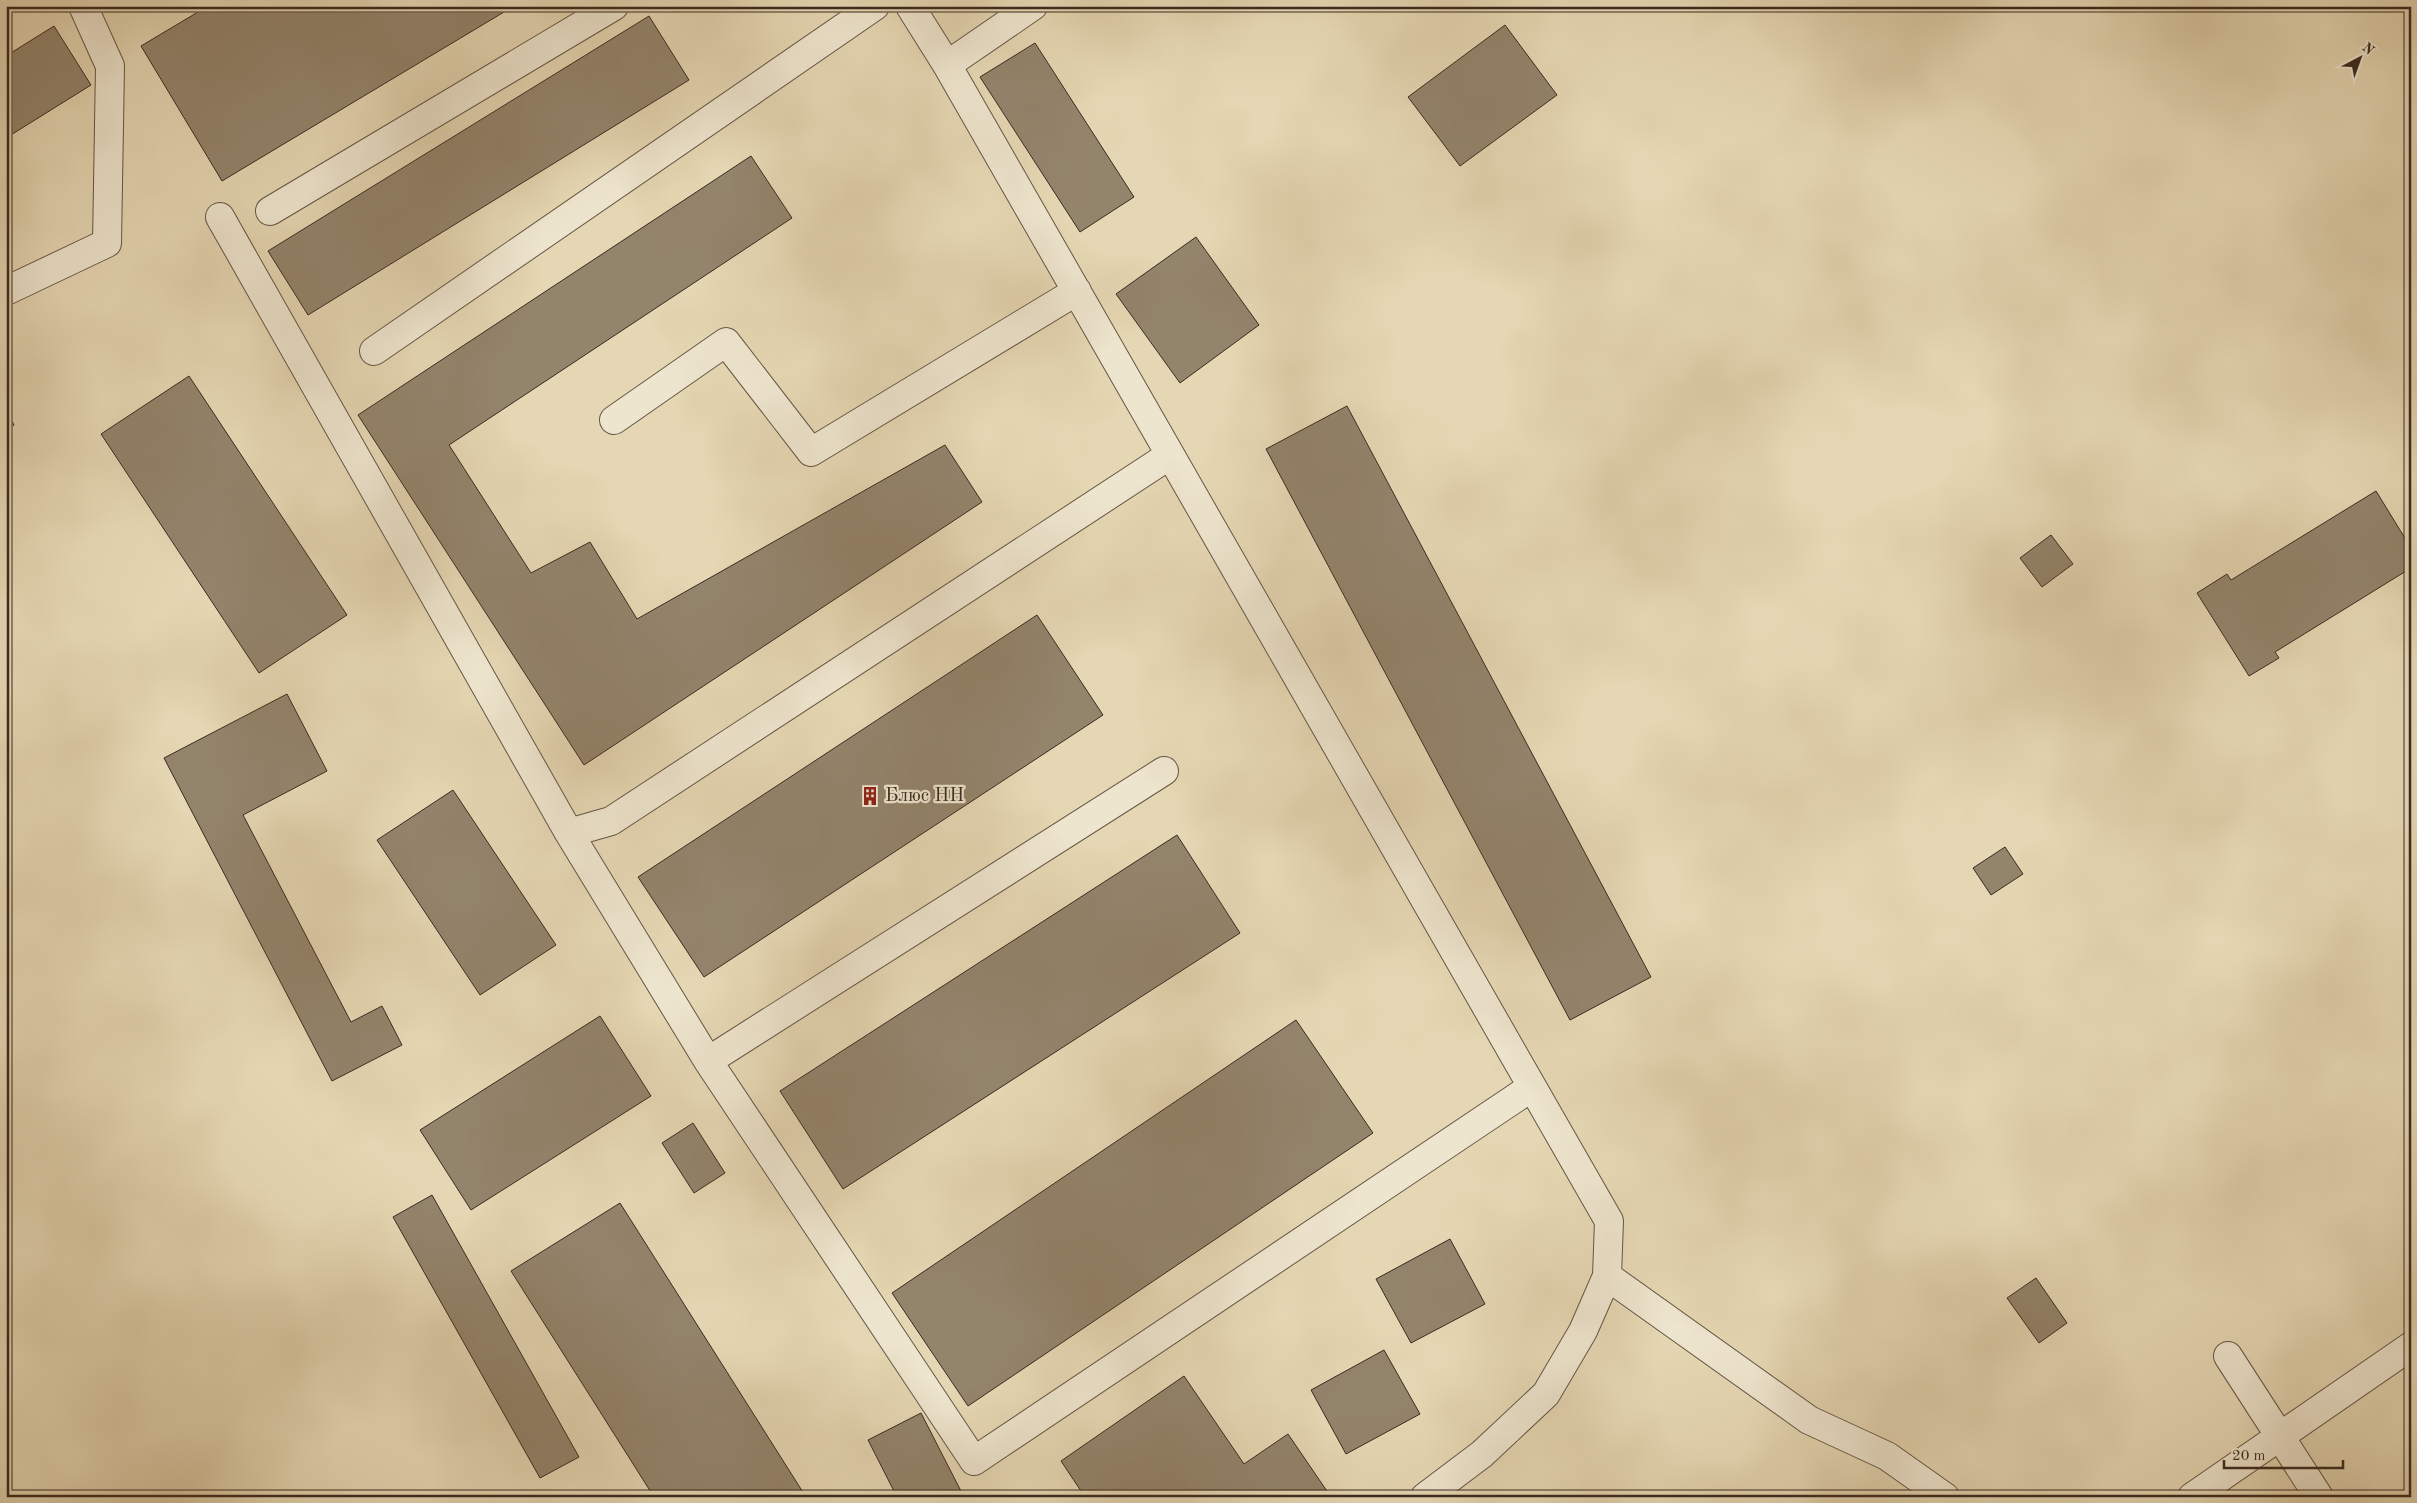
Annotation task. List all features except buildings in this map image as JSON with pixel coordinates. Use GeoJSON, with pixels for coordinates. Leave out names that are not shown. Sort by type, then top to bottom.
{"type":"FeatureCollection","features":[{"type":"Feature","properties":{"kind":"lane"},"geometry":{"type":"LineString","coordinates":[[6,291],[107,243],[110,66],[83,6]]}},
{"type":"Feature","properties":{"kind":"lane"},"geometry":{"type":"LineString","coordinates":[[270,211],[614,6]]}},
{"type":"Feature","properties":{"kind":"lane"},"geometry":{"type":"LineString","coordinates":[[374,351],[874,6]]}},
{"type":"Feature","properties":{"kind":"lane"},"geometry":{"type":"LineString","coordinates":[[910,6],[947,65],[1609,1221],[1607,1276],[1583,1331],[1546,1394],[1482,1454],[1425,1497]]}},
{"type":"Feature","properties":{"kind":"lane"},"geometry":{"type":"LineString","coordinates":[[947,65],[1033,6]]}},
{"type":"Feature","properties":{"kind":"lane"},"geometry":{"type":"LineString","coordinates":[[220,217],[569,833],[708,1061],[974,1461],[1532,1087]]}},
{"type":"Feature","properties":{"kind":"lane"},"geometry":{"type":"LineString","coordinates":[[614,420],[726,342],[812,452],[1077,291]]}},
{"type":"Feature","properties":{"kind":"lane"},"geometry":{"type":"LineString","coordinates":[[569,833],[611,821],[1170,454]]}},
{"type":"Feature","properties":{"kind":"lane"},"geometry":{"type":"LineString","coordinates":[[708,1061],[1164,771]]}},
{"type":"Feature","properties":{"kind":"lane"},"geometry":{"type":"LineString","coordinates":[[1607,1276],[1809,1420],[1887,1456],[1945,1497]]}},
{"type":"Feature","properties":{"kind":"lane"},"geometry":{"type":"LineString","coordinates":[[2192,1497],[2411,1346]]}},
{"type":"Feature","properties":{"kind":"lane"},"geometry":{"type":"LineString","coordinates":[[2228,1356],[2319,1497]]}},
{"type":"Feature","properties":{"kind":"place","name":"Блюс НН"},"geometry":{"type":"Point","coordinates":[870,796]}}]}
